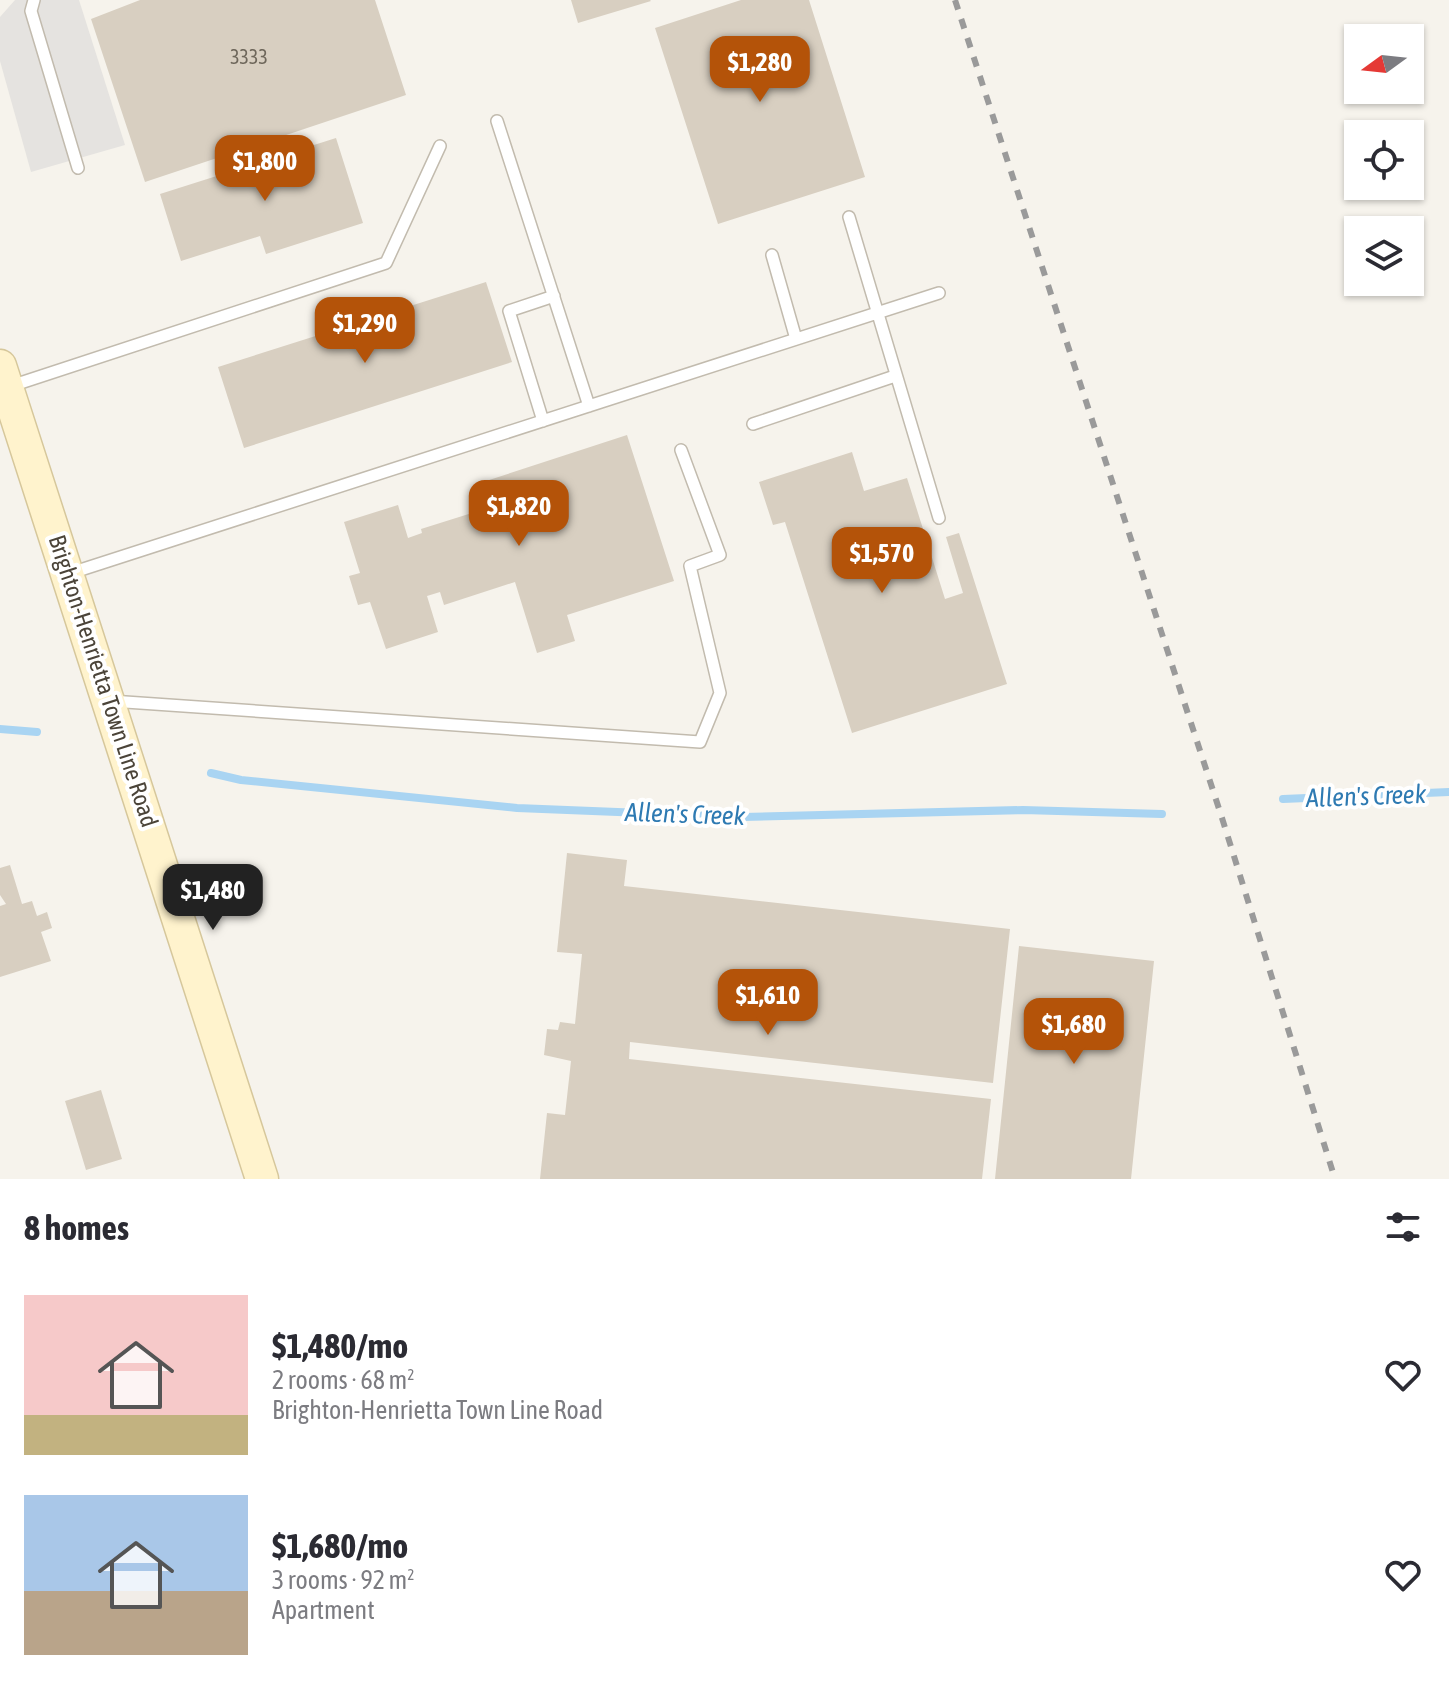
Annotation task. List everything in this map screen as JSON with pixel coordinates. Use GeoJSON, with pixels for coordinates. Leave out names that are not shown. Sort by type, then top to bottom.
{"type":"FeatureCollection","features":[{"type":"Feature","properties":{"kind":"street","name":"Brighton-Henrietta Town Line Road"},"geometry":{"type":"LineString","coordinates":[[2,381],[69,574],[262,1179]]}},
{"type":"Feature","properties":{"kind":"lane"},"geometry":{"type":"LineString","coordinates":[[34,0],[31,11],[78,168]]}},
{"type":"Feature","properties":{"kind":"lane"},"geometry":{"type":"LineString","coordinates":[[497,121],[589,406]]}},
{"type":"Feature","properties":{"kind":"lane"},"geometry":{"type":"LineString","coordinates":[[2,381],[386,263],[440,146]]}},
{"type":"Feature","properties":{"kind":"lane"},"geometry":{"type":"LineString","coordinates":[[849,217],[939,518]]}},
{"type":"Feature","properties":{"kind":"lane"},"geometry":{"type":"LineString","coordinates":[[772,255],[796,339]]}},
{"type":"Feature","properties":{"kind":"lane"},"geometry":{"type":"LineString","coordinates":[[69,574],[939,293]]}},
{"type":"Feature","properties":{"kind":"lane"},"geometry":{"type":"LineString","coordinates":[[543,421],[509,311],[554,296]]}},
{"type":"Feature","properties":{"kind":"lane"},"geometry":{"type":"LineString","coordinates":[[753,424],[895,376]]}},
{"type":"Feature","properties":{"kind":"lane"},"geometry":{"type":"LineString","coordinates":[[110,701],[700,742],[720,693],[690,566],[720,555],[681,450]]}},
{"type":"Feature","properties":{"kind":"shaded area"},"geometry":{"type":"Polygon","coordinates":[[[15,0],[79,0],[125,145],[31,172],[0,61],[0,17],[15,0]]]}},
{"type":"Feature","properties":{"kind":"building"},"geometry":{"type":"Polygon","coordinates":[[[140,0],[375,0],[406,95],[145,182],[91,19],[140,0]]]}},
{"type":"Feature","properties":{"kind":"building"},"geometry":{"type":"Polygon","coordinates":[[[571,0],[650,0],[651,1],[578,23],[571,0]]]}},
{"type":"Feature","properties":{"kind":"building"},"geometry":{"type":"Polygon","coordinates":[[[741,0],[809,0],[865,177],[718,224],[655,28],[741,0]]]}},
{"type":"Feature","properties":{"kind":"building"},"geometry":{"type":"Polygon","coordinates":[[[336,138],[363,223],[266,254],[260,236],[181,261],[160,194],[336,138]]]}},
{"type":"Feature","properties":{"kind":"building"},"geometry":{"type":"Polygon","coordinates":[[[486,282],[512,362],[244,448],[218,367],[486,282]]]}},
{"type":"Feature","properties":{"kind":"building"},"geometry":{"type":"Polygon","coordinates":[[[627,435],[674,581],[567,615],[575,641],[537,653],[515,582],[444,605],[440,592],[427,596],[438,632],[386,649],[370,602],[358,605],[349,576],[360,573],[344,522],[398,505],[408,538],[422,533],[421,529],[491,507],[483,482],[627,435]]]}},
{"type":"Feature","properties":{"kind":"building"},"geometry":{"type":"Polygon","coordinates":[[[852,452],[864,491],[907,478],[945,599],[963,593],[946,537],[959,533],[1007,684],[852,733],[785,522],[773,525],[759,482],[852,452]]]}},
{"type":"Feature","properties":{"kind":"building"},"geometry":{"type":"Polygon","coordinates":[[[567,853],[627,860],[624,886],[1010,929],[993,1083],[630,1042],[629,1059],[991,1099],[982,1179],[540,1179],[547,1113],[565,1115],[571,1061],[544,1055],[547,1029],[558,1030],[560,1022],[575,1024],[582,954],[557,952],[567,853]]]}},
{"type":"Feature","properties":{"kind":"building"},"geometry":{"type":"Polygon","coordinates":[[[10,865],[22,904],[32,901],[37,916],[47,912],[52,928],[41,932],[51,961],[0,977],[0,906],[6,904],[0,895],[0,868],[10,865]]]}},
{"type":"Feature","properties":{"kind":"building"},"geometry":{"type":"Polygon","coordinates":[[[1019,946],[1154,961],[1131,1179],[995,1179],[1019,946]]]}},
{"type":"Feature","properties":{"kind":"building"},"geometry":{"type":"Polygon","coordinates":[[[101,1090],[122,1159],[86,1170],[65,1101],[101,1090]]]}},
{"type":"Feature","properties":{"kind":"waterway","name":"Allen's Creek"},"geometry":{"type":"LineString","coordinates":[[0,729],[37,732]]}},
{"type":"Feature","properties":{"kind":"waterway","name":"Allen's Creek"},"geometry":{"type":"LineString","coordinates":[[211,773],[241,780],[517,808],[743,817],[1023,810],[1162,814]]}},
{"type":"Feature","properties":{"kind":"waterway","name":"Allen's Creek"},"geometry":{"type":"LineString","coordinates":[[1283,799],[1449,792]]}},
{"type":"Feature","properties":{"kind":"railway"},"geometry":{"type":"LineString","coordinates":[[955,0],[1222,818],[1335,1179]]}}]}
